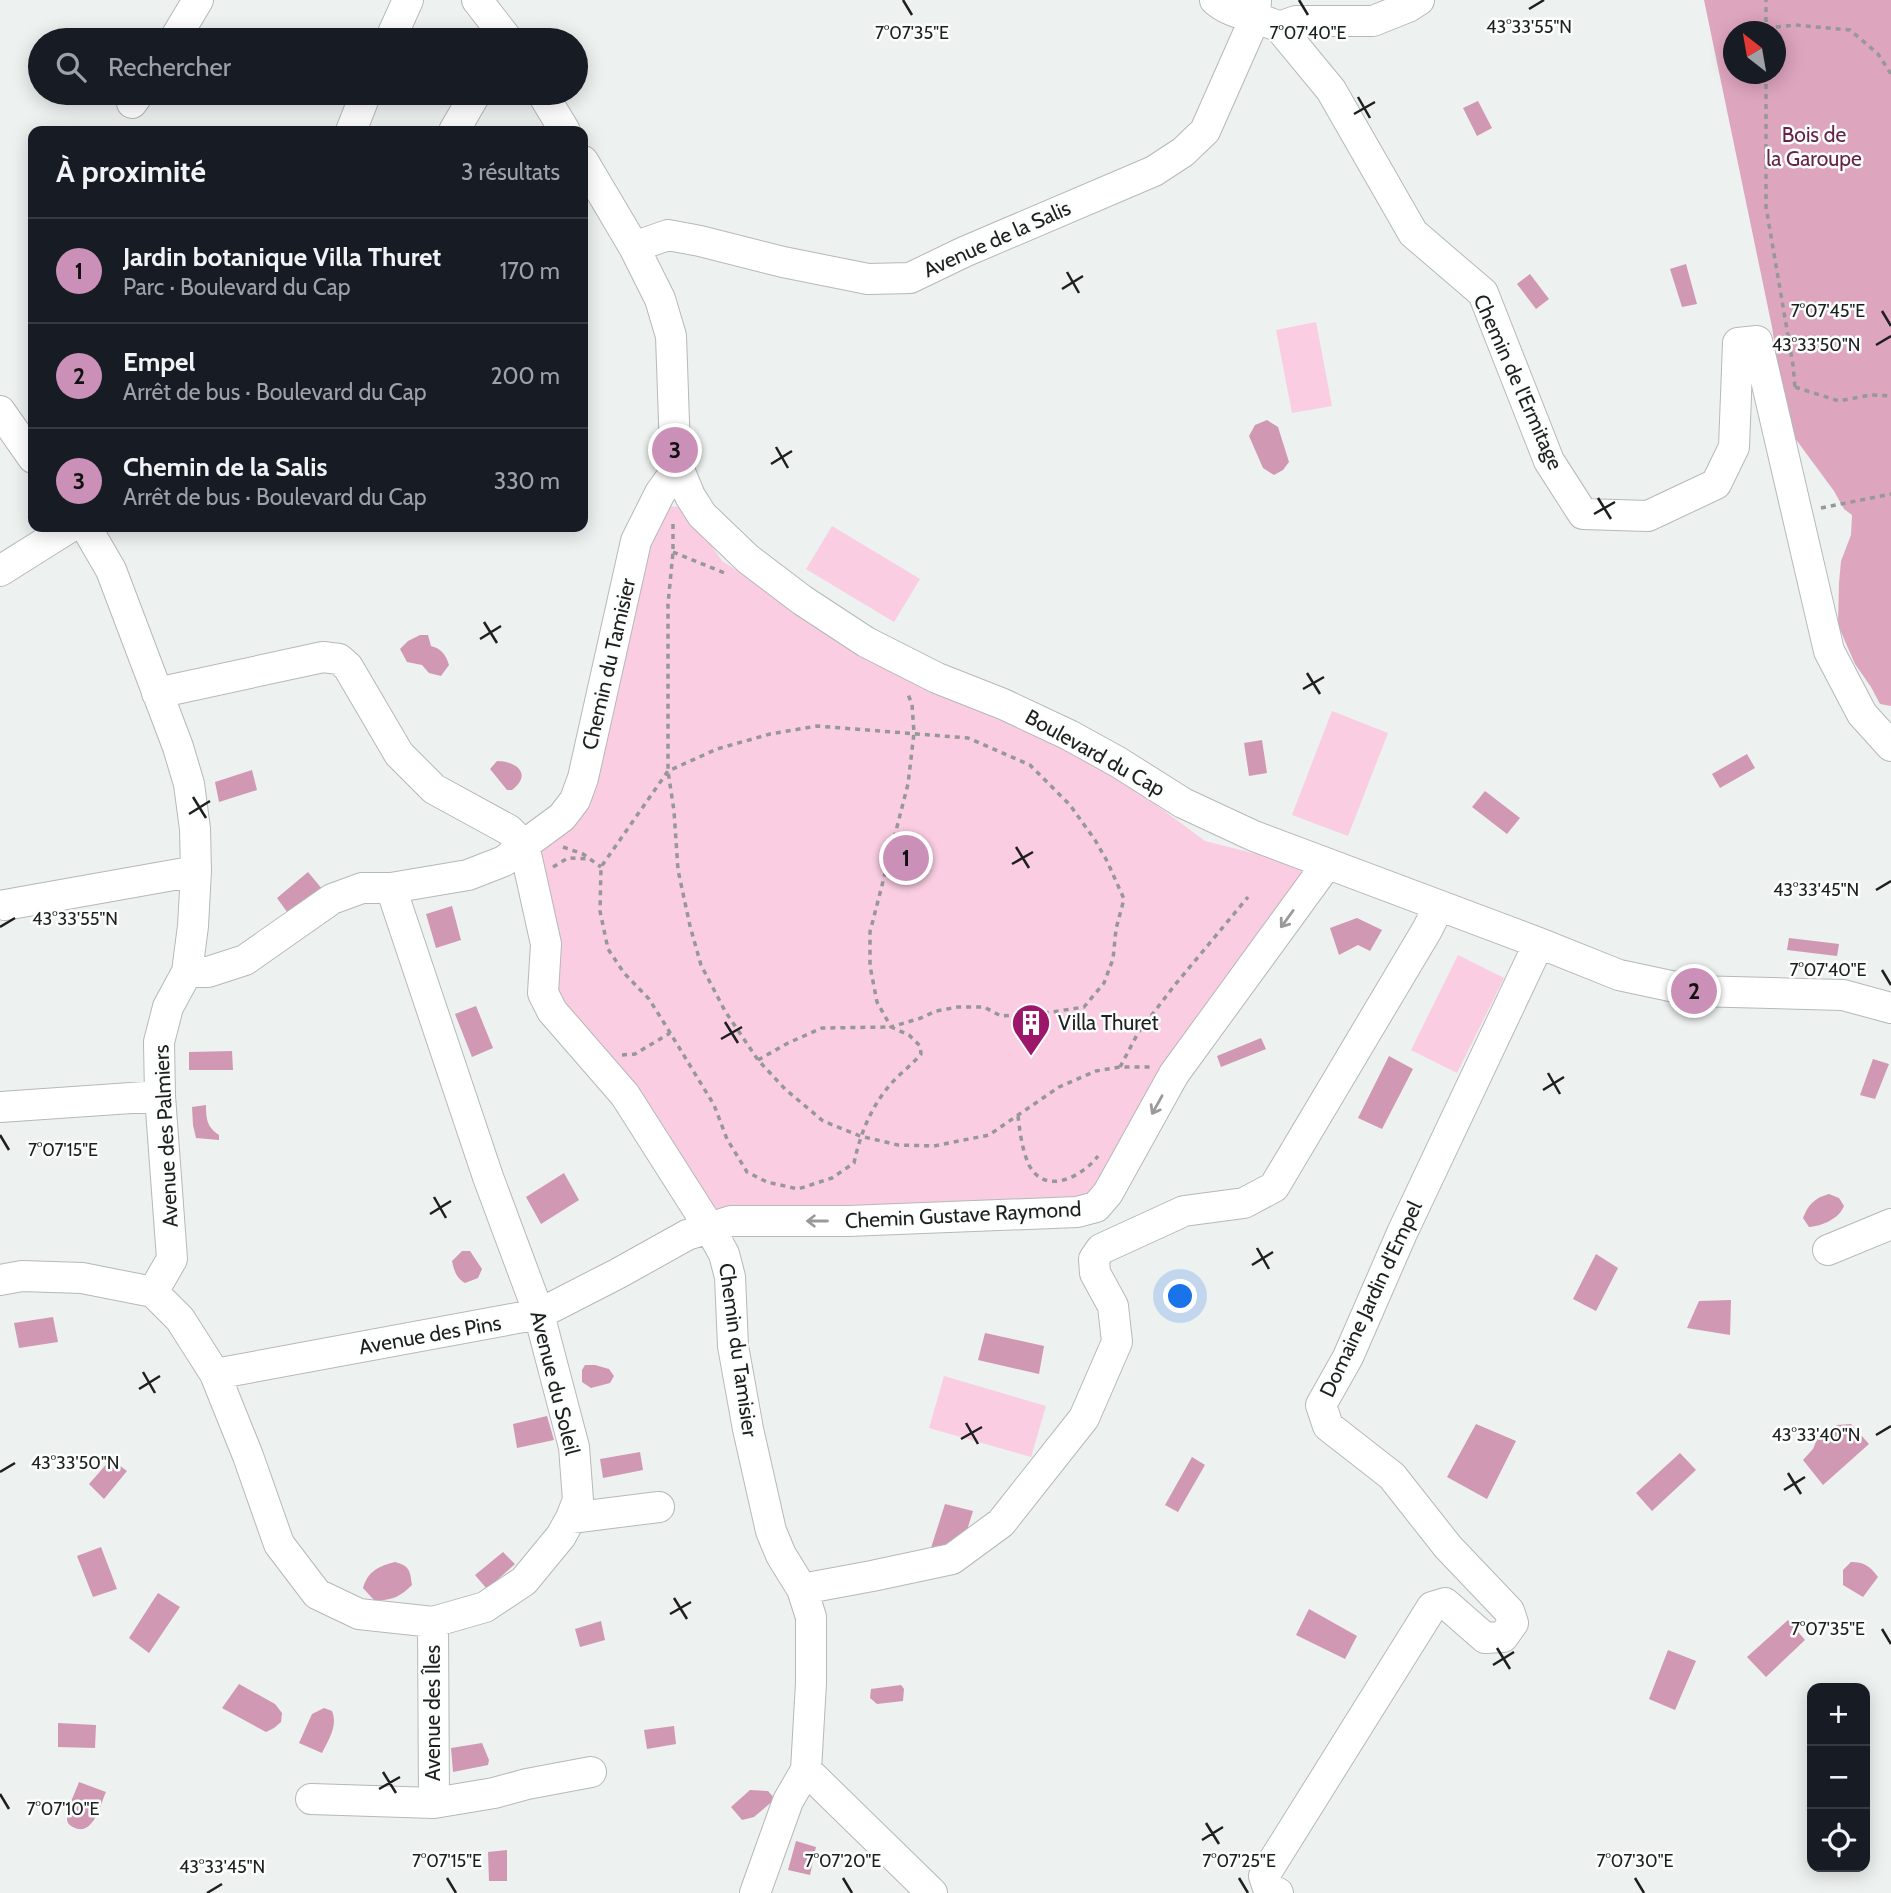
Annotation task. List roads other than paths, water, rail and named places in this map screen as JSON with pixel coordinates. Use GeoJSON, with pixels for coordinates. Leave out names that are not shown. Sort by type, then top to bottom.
{"type":"FeatureCollection","features":[{"type":"Feature","properties":{"kind":"street"},"geometry":{"type":"LineString","coordinates":[[181,28],[198,0]]}},
{"type":"Feature","properties":{"kind":"street"},"geometry":{"type":"LineString","coordinates":[[395,28],[408,0]]}},
{"type":"Feature","properties":{"kind":"street"},"geometry":{"type":"LineString","coordinates":[[477,0],[499,28]]}},
{"type":"Feature","properties":{"kind":"street"},"geometry":{"type":"LineString","coordinates":[[1215,0],[1241,15],[1263,15],[1296,21],[1373,21],[1419,0]]}},
{"type":"Feature","properties":{"kind":"street","name":"Avenue de la Salis"},"geometry":{"type":"LineString","coordinates":[[634,247],[668,235],[868,279],[909,278],[1154,171],[1183,152],[1205,131],[1263,15]]}},
{"type":"Feature","properties":{"kind":"street","name":"Chemin de l'Ermitage"},"geometry":{"type":"LineString","coordinates":[[1263,15],[1331,90],[1413,233],[1483,293],[1549,461],[1583,514],[1648,516],[1716,484],[1734,446],[1738,343],[1757,341],[1829,651],[1862,714],[1891,746]]}},
{"type":"Feature","properties":{"kind":"street"},"geometry":{"type":"LineString","coordinates":[[353,126],[361,105]]}},
{"type":"Feature","properties":{"kind":"street"},"geometry":{"type":"LineString","coordinates":[[457,126],[470,105]]}},
{"type":"Feature","properties":{"kind":"street"},"geometry":{"type":"LineString","coordinates":[[549,105],[562,126]]}},
{"type":"Feature","properties":{"kind":"street","name":"Boulevard du Cap"},"geometry":{"type":"LineString","coordinates":[[588,169],[634,247],[660,299],[671,336],[675,450],[670,483],[690,496],[702,516],[748,559],[802,600],[866,642],[937,678],[1003,704],[1069,735],[1183,803],[1254,836],[1619,975],[1694,991],[1843,995],[1891,1008]]}},
{"type":"Feature","properties":{"kind":"street"},"geometry":{"type":"LineString","coordinates":[[3,421],[28,452]]}},
{"type":"Feature","properties":{"kind":"street","name":"Chemin du Tamisier"},"geometry":{"type":"LineString","coordinates":[[187,972],[208,972],[245,960],[332,900],[362,888],[391,888],[468,875],[503,861],[562,817],[575,800],[583,778],[636,541],[670,483]]}},
{"type":"Feature","properties":{"kind":"street"},"geometry":{"type":"LineString","coordinates":[[0,572],[61,532]]}},
{"type":"Feature","properties":{"kind":"street","name":"Avenue des Palmiers"},"geometry":{"type":"LineString","coordinates":[[89,532],[111,570],[178,747],[189,784],[195,829],[194,926],[187,972],[168,1007],[159,1042],[160,1097],[172,1259],[153,1292]]}},
{"type":"Feature","properties":{"kind":"street"},"geometry":{"type":"LineString","coordinates":[[158,693],[323,657],[340,659],[348,667],[399,754],[434,789],[530,841]]}},
{"type":"Feature","properties":{"kind":"street","name":"Chemin du Tamisier"},"geometry":{"type":"LineString","coordinates":[[530,841],[546,944],[542,993],[552,1011],[625,1095],[724,1254],[730,1277],[733,1346],[771,1531],[781,1555],[803,1589],[811,1617],[811,1683],[806,1770]]}},
{"type":"Feature","properties":{"kind":"street","name":"Chemin Gustave Raymond"},"geometry":{"type":"LineString","coordinates":[[709,1227],[731,1221],[848,1222],[1077,1212],[1096,1207],[1108,1193],[1156,1072],[1327,864]]}},
{"type":"Feature","properties":{"kind":"street"},"geometry":{"type":"LineString","coordinates":[[5,905],[196,871]]}},
{"type":"Feature","properties":{"kind":"street","name":"Avenue du Soleil"},"geometry":{"type":"LineString","coordinates":[[153,1292],[180,1318],[215,1374],[279,1544],[317,1594],[359,1615],[433,1622],[485,1606],[524,1581],[561,1536],[578,1500],[574,1447],[539,1314],[488,1177],[391,888]]}},
{"type":"Feature","properties":{"kind":"street"},"geometry":{"type":"LineString","coordinates":[[803,1589],[952,1559],[1001,1523],[1084,1418],[1117,1342],[1113,1306],[1096,1273],[1094,1259],[1101,1249],[1184,1211],[1244,1203],[1274,1187],[1439,906]]}},
{"type":"Feature","properties":{"kind":"street","name":"Domaine Jardin d'Empel"},"geometry":{"type":"LineString","coordinates":[[1278,1893],[1268,1888],[1264,1876],[1432,1607],[1445,1603],[1485,1638],[1503,1637],[1514,1623],[1509,1611],[1448,1547],[1392,1476],[1328,1426],[1321,1405],[1348,1357],[1402,1233],[1539,943]]}},
{"type":"Feature","properties":{"kind":"street"},"geometry":{"type":"LineString","coordinates":[[0,1107],[160,1097]]}},
{"type":"Feature","properties":{"kind":"street"},"geometry":{"type":"LineString","coordinates":[[1828,1250],[1891,1224]]}},
{"type":"Feature","properties":{"kind":"street","name":"Avenue des Pins"},"geometry":{"type":"LineString","coordinates":[[215,1374],[539,1314],[687,1235],[709,1227]]}},
{"type":"Feature","properties":{"kind":"street"},"geometry":{"type":"LineString","coordinates":[[0,1280],[22,1276],[82,1278],[153,1292]]}},
{"type":"Feature","properties":{"kind":"street"},"geometry":{"type":"LineString","coordinates":[[571,1518],[659,1507]]}},
{"type":"Feature","properties":{"kind":"street","name":"Avenue des Îles"},"geometry":{"type":"LineString","coordinates":[[433,1622],[434,1803]]}},
{"type":"Feature","properties":{"kind":"street"},"geometry":{"type":"LineString","coordinates":[[755,1893],[788,1801],[806,1770],[932,1893]]}},
{"type":"Feature","properties":{"kind":"street"},"geometry":{"type":"LineString","coordinates":[[311,1799],[434,1803],[591,1772]]}},
{"type":"Feature","properties":{"kind":"place","name":"Chemin de la Salis"},"geometry":{"type":"Point","coordinates":[675,450]}},
{"type":"Feature","properties":{"kind":"place","name":"Jardin botanique Villa Thuret"},"geometry":{"type":"Point","coordinates":[906,858]}},
{"type":"Feature","properties":{"kind":"place","name":"Empel"},"geometry":{"type":"Point","coordinates":[1694,991]}},
{"type":"Feature","properties":{"kind":"place","name":"Villa Thuret"},"geometry":{"type":"Point","coordinates":[1031,1057]}},
{"type":"Feature","properties":{"kind":"park label","name":"Bois de la Garoupe"},"geometry":{"type":"Point","coordinates":[1814,147]}}]}
